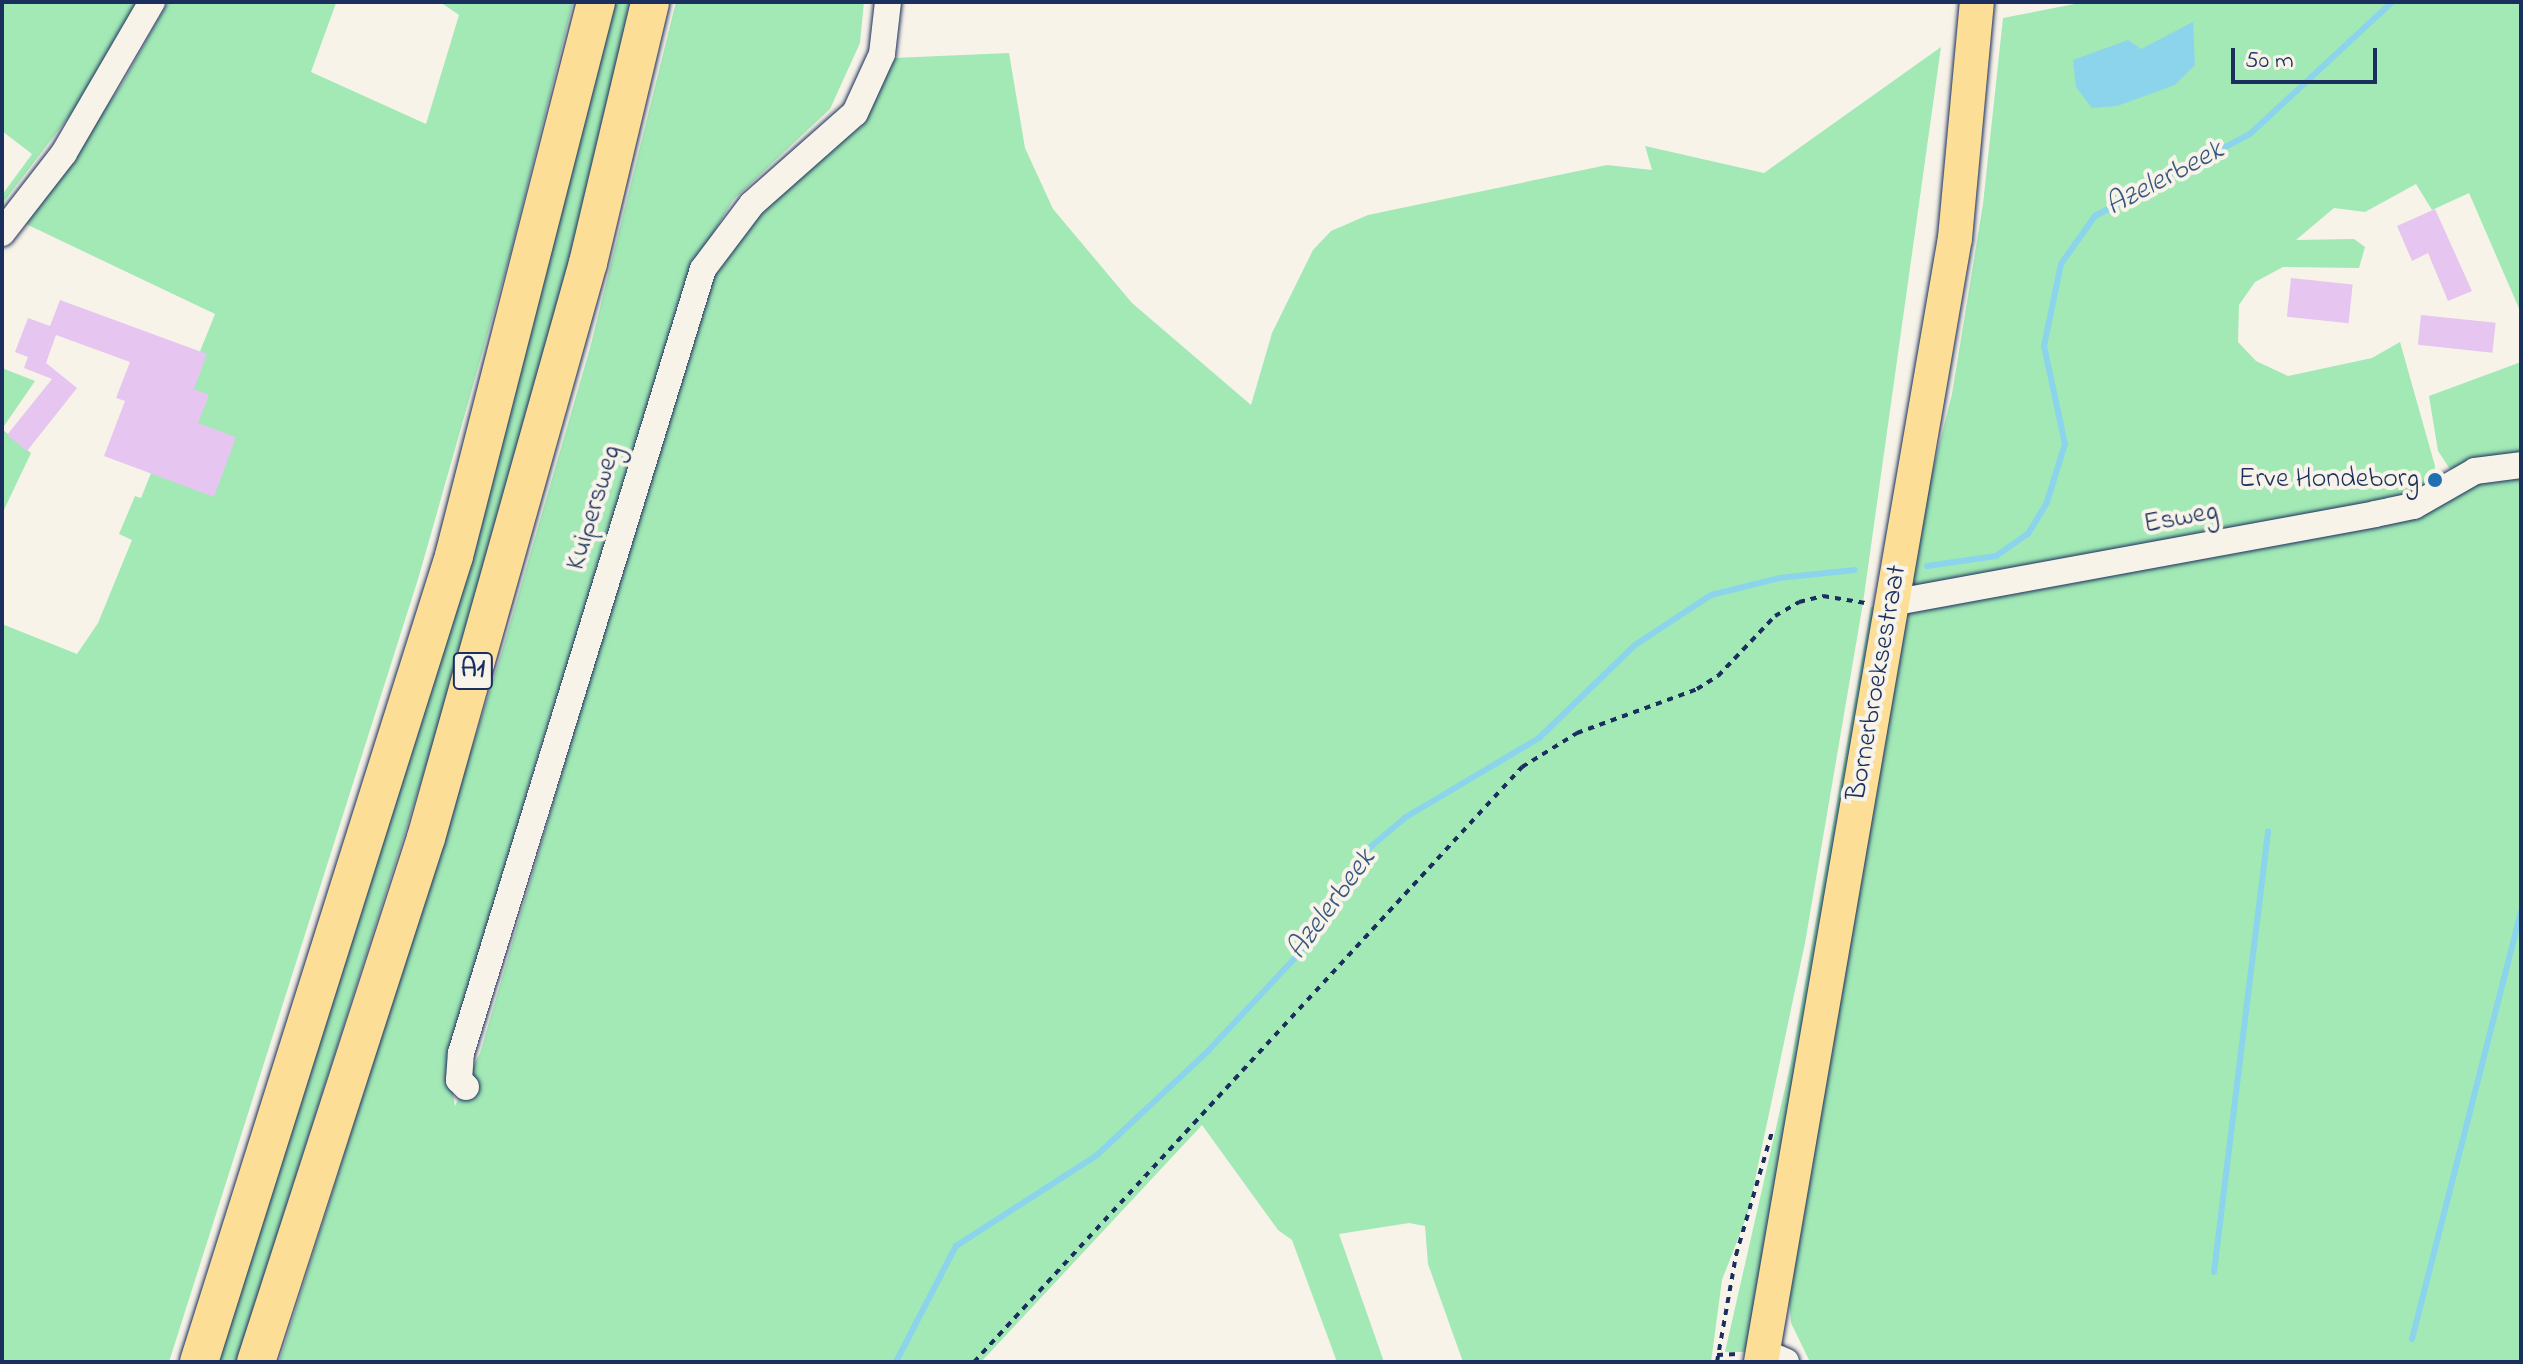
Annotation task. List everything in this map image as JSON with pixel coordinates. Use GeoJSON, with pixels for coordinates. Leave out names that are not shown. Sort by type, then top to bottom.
{"type":"FeatureCollection","features":[{"type":"Feature","properties":{"kind":"highway","name":"A1"},"geometry":{"type":"LineString","coordinates":[[199,1362],[454,556],[596,2]]}},
{"type":"Feature","properties":{"kind":"highway","name":"A1"},"geometry":{"type":"LineString","coordinates":[[256,1362],[426,838],[588,263],[650,2]]}},
{"type":"Feature","properties":{"kind":"main road","name":"Bornerbroeksestraat"},"geometry":{"type":"LineString","coordinates":[[1770,1359],[1874,608],[1955,238],[1977,2]]}},
{"type":"Feature","properties":{"kind":"street"},"geometry":{"type":"LineString","coordinates":[[2,233],[64,153],[152,2]]}},
{"type":"Feature","properties":{"kind":"street","name":"Kuipersweg"},"geometry":{"type":"LineString","coordinates":[[466,1087],[459,1080],[461,1053],[703,269],[752,204],[855,113],[882,54],[888,2]]}},
{"type":"Feature","properties":{"kind":"street","name":"Esweg"},"geometry":{"type":"LineString","coordinates":[[1874,608],[2388,512],[2414,506],[2457,477],[2521,465]]}},
{"type":"Feature","properties":{"kind":"path"},"geometry":{"type":"LineString","coordinates":[[974,1362],[1522,767],[1577,733],[1697,689],[1718,676],[1775,616],[1799,602],[1823,596],[1874,608]]}},
{"type":"Feature","properties":{"kind":"path"},"geometry":{"type":"LineString","coordinates":[[1717,1362],[1736,1255],[1754,1210],[1773,1124]]}},
{"type":"Feature","properties":{"kind":"green space"},"geometry":{"type":"Polygon","coordinates":[[[2,2],[137,2],[74,110],[2,204],[2,195],[32,154],[2,131],[2,2]]]}},
{"type":"Feature","properties":{"kind":"green space"},"geometry":{"type":"Polygon","coordinates":[[[168,2],[336,3],[311,72],[426,124],[459,15],[440,2],[573,2],[510,255],[419,576],[169,1362],[2,1362],[2,624],[77,654],[98,623],[132,540],[119,534],[135,496],[141,498],[215,314],[26,224],[122,84],[168,2]]]}},
{"type":"Feature","properties":{"kind":"green space"},"geometry":{"type":"Polygon","coordinates":[[[612,2],[637,2],[497,542],[237,1362],[212,1362],[612,2]]]}},
{"type":"Feature","properties":{"kind":"green space"},"geometry":{"type":"Polygon","coordinates":[[[676,2],[864,2],[860,43],[830,109],[733,200],[696,262],[534,769],[448,1066],[455,1106],[480,1053],[702,294],[757,205],[862,126],[893,58],[1009,53],[1025,148],[1053,209],[1132,303],[1251,405],[1272,333],[1313,250],[1331,231],[1368,215],[1607,165],[1652,170],[1645,146],[1764,173],[1941,47],[1863,603],[1805,943],[1748,1213],[1722,1280],[1711,1362],[1463,1362],[1428,1264],[1425,1226],[1409,1223],[1339,1234],[1384,1362],[1337,1362],[1292,1240],[1278,1230],[1202,1125],[981,1362],[279,1362],[500,658],[590,348],[676,2]]]}},
{"type":"Feature","properties":{"kind":"green space"},"geometry":{"type":"Polygon","coordinates":[[[2085,2],[2521,2],[2521,313],[2469,193],[2432,210],[2416,184],[2365,212],[2334,208],[2296,240],[2354,239],[2365,247],[2359,268],[2283,267],[2255,282],[2239,305],[2238,342],[2256,361],[2288,376],[2372,358],[2400,342],[2435,466],[2433,487],[2414,501],[1916,589],[1908,578],[1910,560],[1952,394],[1983,204],[2003,18],[2085,2]]]}},
{"type":"Feature","properties":{"kind":"green space"},"geometry":{"type":"Polygon","coordinates":[[[2521,362],[2521,459],[2450,469],[2438,451],[2429,396],[2521,362]]]}},
{"type":"Feature","properties":{"kind":"green space"},"geometry":{"type":"Polygon","coordinates":[[[2,368],[35,381],[2,429],[2,368]]]}},
{"type":"Feature","properties":{"kind":"green space"},"geometry":{"type":"Polygon","coordinates":[[[2,429],[31,453],[2,514],[2,429]]]}},
{"type":"Feature","properties":{"kind":"green space"},"geometry":{"type":"Polygon","coordinates":[[[2521,470],[2521,1362],[1810,1362],[1791,1323],[1787,1274],[1908,611],[2444,494],[2521,470]]]}},
{"type":"Feature","properties":{"kind":"green space"},"geometry":{"type":"Polygon","coordinates":[[[1881,606],[1752,1352],[1725,1352],[1791,1062],[1871,607],[1881,606]]]}},
{"type":"Feature","properties":{"kind":"water"},"geometry":{"type":"Polygon","coordinates":[[[2193,22],[2195,65],[2175,85],[2117,106],[2092,108],[2076,87],[2073,60],[2128,40],[2141,49],[2193,22]]]}},
{"type":"Feature","properties":{"kind":"building"},"geometry":{"type":"Polygon","coordinates":[[[2435,209],[2472,291],[2448,301],[2428,253],[2412,261],[2397,226],[2435,209]]]}},
{"type":"Feature","properties":{"kind":"building"},"geometry":{"type":"Polygon","coordinates":[[[2291,278],[2353,284],[2349,323],[2287,317],[2291,278]]]}},
{"type":"Feature","properties":{"kind":"building"},"geometry":{"type":"Polygon","coordinates":[[[60,300],[207,354],[194,389],[209,395],[198,423],[236,437],[214,497],[104,456],[125,401],[116,398],[130,362],[56,335],[46,363],[77,388],[27,451],[7,435],[52,379],[24,368],[28,357],[15,352],[28,318],[50,326],[60,300]]]}},
{"type":"Feature","properties":{"kind":"building"},"geometry":{"type":"Polygon","coordinates":[[[2421,315],[2496,323],[2492,353],[2418,345],[2421,315]]]}},
{"type":"Feature","properties":{"kind":"waterway","name":"Azelerbeek"},"geometry":{"type":"LineString","coordinates":[[1927,566],[1996,556],[2028,534],[2047,502],[2065,444],[2044,346],[2061,264],[2095,216],[2250,134],[2392,2]]}},
{"type":"Feature","properties":{"kind":"waterway","name":"Azelerbeek"},"geometry":{"type":"LineString","coordinates":[[896,1362],[956,1246],[1097,1155],[1207,1052],[1309,943],[1361,855],[1406,817],[1539,738],[1635,645],[1711,595],[1779,578],[1855,570]]}},
{"type":"Feature","properties":{"kind":"waterway"},"geometry":{"type":"LineString","coordinates":[[2214,1272],[2268,831]]}},
{"type":"Feature","properties":{"kind":"waterway"},"geometry":{"type":"LineString","coordinates":[[2412,1339],[2521,911]]}},
{"type":"Feature","properties":{"kind":"place","name":"Erve Hondeborg"},"geometry":{"type":"Point","coordinates":[2435,480]}}]}
